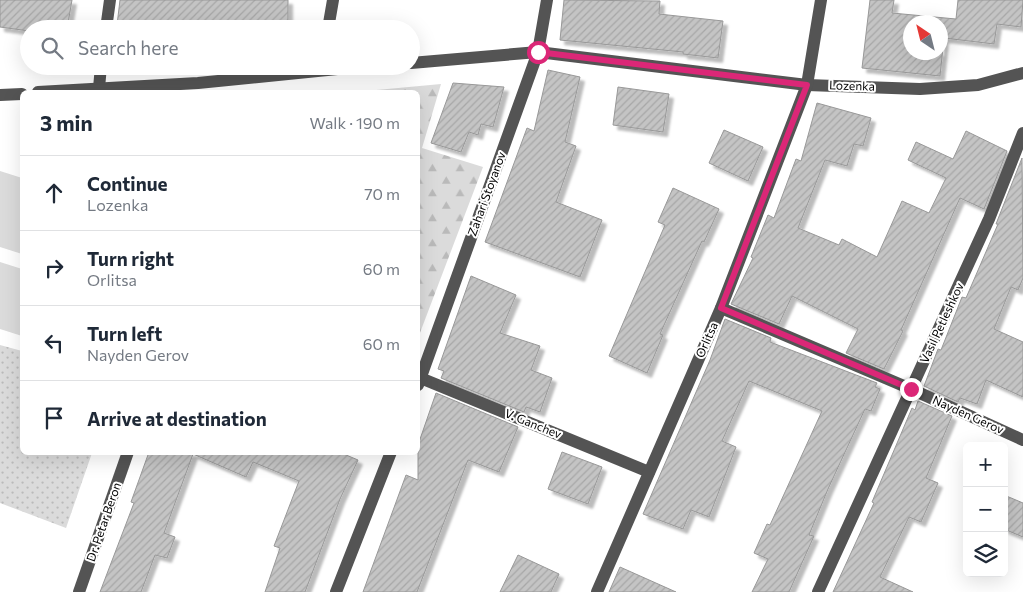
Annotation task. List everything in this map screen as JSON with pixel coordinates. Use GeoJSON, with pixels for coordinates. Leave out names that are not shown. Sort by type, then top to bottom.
{"type":"FeatureCollection","features":[{"type":"Feature","properties":{"kind":"street"},"geometry":{"type":"LineString","coordinates":[[107,20],[110,0]]}},
{"type":"Feature","properties":{"kind":"street"},"geometry":{"type":"LineString","coordinates":[[330,20],[333,0]]}},
{"type":"Feature","properties":{"kind":"street","name":"Zahari Stoyanov"},"geometry":{"type":"LineString","coordinates":[[420,375],[538,52],[547,0]]}},
{"type":"Feature","properties":{"kind":"street","name":"Orlitsa"},"geometry":{"type":"LineString","coordinates":[[597,592],[721,308],[807,85],[821,0]]}},
{"type":"Feature","properties":{"kind":"street","name":"Lozenka"},"geometry":{"type":"LineString","coordinates":[[420,62],[538,52],[807,85],[920,89],[978,86],[1023,73]]}},
{"type":"Feature","properties":{"kind":"street"},"geometry":{"type":"LineString","coordinates":[[99,88],[101,75]]}},
{"type":"Feature","properties":{"kind":"street"},"geometry":{"type":"LineString","coordinates":[[68,90],[99,88],[198,88],[279,75]]}},
{"type":"Feature","properties":{"kind":"street"},"geometry":{"type":"LineString","coordinates":[[0,95],[20,94]]}},
{"type":"Feature","properties":{"kind":"street","name":"Vasil Petleshkov"},"geometry":{"type":"LineString","coordinates":[[818,592],[989,220],[1023,133]]}},
{"type":"Feature","properties":{"kind":"street","name":"Nayden Gerov"},"geometry":{"type":"LineString","coordinates":[[721,308],[911,389],[1023,440]]}},
{"type":"Feature","properties":{"kind":"street","name":"V. Ganchev"},"geometry":{"type":"LineString","coordinates":[[420,381],[649,472]]}},
{"type":"Feature","properties":{"kind":"street","name":"Dr. Petar Beron"},"geometry":{"type":"LineString","coordinates":[[79,592],[127,455]]}},
{"type":"Feature","properties":{"kind":"street"},"geometry":{"type":"LineString","coordinates":[[336,592],[390,455]]}},
{"type":"Feature","properties":{"kind":"green space"},"geometry":{"type":"Polygon","coordinates":[[[441,84],[422,148],[483,167],[420,333],[420,90],[376,90],[441,84]]]}},
{"type":"Feature","properties":{"kind":"green space"},"geometry":{"type":"Polygon","coordinates":[[[0,171],[20,177],[20,253],[0,247],[0,171]]]}},
{"type":"Feature","properties":{"kind":"green space"},"geometry":{"type":"Polygon","coordinates":[[[0,262],[20,268],[20,335],[0,329],[0,262]]]}},
{"type":"Feature","properties":{"kind":"green space"},"geometry":{"type":"Polygon","coordinates":[[[0,345],[20,350],[20,455],[91,455],[66,528],[0,503],[0,345]]]}},
{"type":"Feature","properties":{"kind":"building"},"geometry":{"type":"Polygon","coordinates":[[[0,0],[72,0],[69,20],[20,20],[20,30],[0,27],[0,0]]]}},
{"type":"Feature","properties":{"kind":"building"},"geometry":{"type":"Polygon","coordinates":[[[120,0],[288,0],[288,20],[118,20],[120,0]]]}},
{"type":"Feature","properties":{"kind":"building"},"geometry":{"type":"Polygon","coordinates":[[[564,0],[660,1],[659,14],[723,21],[718,58],[683,54],[683,52],[560,40],[564,0]]]}},
{"type":"Feature","properties":{"kind":"building"},"geometry":{"type":"Polygon","coordinates":[[[870,0],[894,0],[892,13],[913,15],[903,15],[903,60],[942,60],[940,76],[862,68],[870,0]]]}},
{"type":"Feature","properties":{"kind":"building"},"geometry":{"type":"Polygon","coordinates":[[[958,0],[1023,0],[1021,27],[997,24],[994,44],[948,38],[948,18],[956,19],[958,0]]]}},
{"type":"Feature","properties":{"kind":"building"},"geometry":{"type":"Polygon","coordinates":[[[548,70],[580,77],[565,142],[576,146],[556,202],[602,220],[580,277],[485,242],[527,128],[534,131],[548,70]]]}},
{"type":"Feature","properties":{"kind":"building"},"geometry":{"type":"Polygon","coordinates":[[[453,83],[504,87],[493,127],[481,124],[478,135],[469,132],[461,152],[431,143],[453,83]]]}},
{"type":"Feature","properties":{"kind":"building"},"geometry":{"type":"Polygon","coordinates":[[[618,87],[669,94],[663,132],[613,125],[618,87]]]}},
{"type":"Feature","properties":{"kind":"building"},"geometry":{"type":"Polygon","coordinates":[[[817,103],[871,118],[863,146],[854,144],[847,166],[825,160],[798,228],[839,245],[842,239],[877,257],[902,201],[929,213],[946,178],[908,160],[916,142],[953,159],[966,131],[1007,151],[984,209],[960,198],[901,330],[903,331],[884,369],[846,353],[858,329],[792,296],[779,324],[731,304],[753,258],[751,257],[768,215],[774,218],[796,159],[801,161],[817,103]]]}},
{"type":"Feature","properties":{"kind":"building"},"geometry":{"type":"Polygon","coordinates":[[[724,130],[763,147],[748,181],[709,163],[724,130]]]}},
{"type":"Feature","properties":{"kind":"building"},"geometry":{"type":"Polygon","coordinates":[[[1022,158],[1023,278],[1018,290],[1011,287],[994,329],[1023,342],[1023,397],[986,380],[977,404],[960,398],[958,402],[924,386],[938,349],[941,350],[962,297],[966,298],[998,224],[996,224],[1022,158]]]}},
{"type":"Feature","properties":{"kind":"building"},"geometry":{"type":"Polygon","coordinates":[[[673,188],[719,209],[704,242],[702,241],[660,334],[663,335],[647,373],[609,356],[665,225],[658,222],[673,188]]]}},
{"type":"Feature","properties":{"kind":"building"},"geometry":{"type":"Polygon","coordinates":[[[471,276],[516,295],[500,333],[540,346],[531,370],[552,378],[540,412],[526,407],[524,412],[441,378],[444,371],[438,369],[471,276]]]}},
{"type":"Feature","properties":{"kind":"building"},"geometry":{"type":"Polygon","coordinates":[[[725,319],[771,338],[770,342],[877,383],[875,387],[880,389],[871,411],[865,409],[828,489],[809,535],[814,536],[789,592],[752,592],[768,559],[754,553],[767,524],[770,525],[822,411],[749,381],[722,441],[736,447],[709,517],[691,510],[683,529],[643,514],[710,360],[725,319]]]}},
{"type":"Feature","properties":{"kind":"building"},"geometry":{"type":"Polygon","coordinates":[[[436,393],[518,427],[499,472],[468,460],[417,592],[363,592],[406,475],[418,480],[420,439],[436,393]]]}},
{"type":"Feature","properties":{"kind":"building"},"geometry":{"type":"Polygon","coordinates":[[[918,401],[952,416],[926,478],[938,483],[921,522],[909,517],[880,577],[913,592],[833,592],[874,503],[872,502],[912,408],[915,410],[918,401]]]}},
{"type":"Feature","properties":{"kind":"building"},"geometry":{"type":"Polygon","coordinates":[[[562,452],[602,467],[588,504],[548,489],[562,452]]]}},
{"type":"Feature","properties":{"kind":"building"},"geometry":{"type":"Polygon","coordinates":[[[148,455],[193,455],[164,533],[175,537],[167,558],[155,555],[141,592],[100,592],[134,503],[131,502],[148,455]]]}},
{"type":"Feature","properties":{"kind":"building"},"geometry":{"type":"Polygon","coordinates":[[[195,455],[346,455],[358,460],[340,499],[305,592],[265,592],[280,548],[274,546],[299,481],[253,462],[246,477],[195,455]]]}},
{"type":"Feature","properties":{"kind":"building"},"geometry":{"type":"Polygon","coordinates":[[[1008,497],[1023,503],[1023,537],[1008,531],[1008,497]]]}},
{"type":"Feature","properties":{"kind":"building"},"geometry":{"type":"Polygon","coordinates":[[[518,555],[559,574],[551,592],[500,592],[518,555]]]}},
{"type":"Feature","properties":{"kind":"building"},"geometry":{"type":"Polygon","coordinates":[[[620,567],[676,592],[609,592],[620,567]]]}},
{"type":"Feature","properties":{"kind":"route"},"geometry":{"type":"LineString","coordinates":[[538,52],[807,85],[721,308],[911,389]]}}]}
